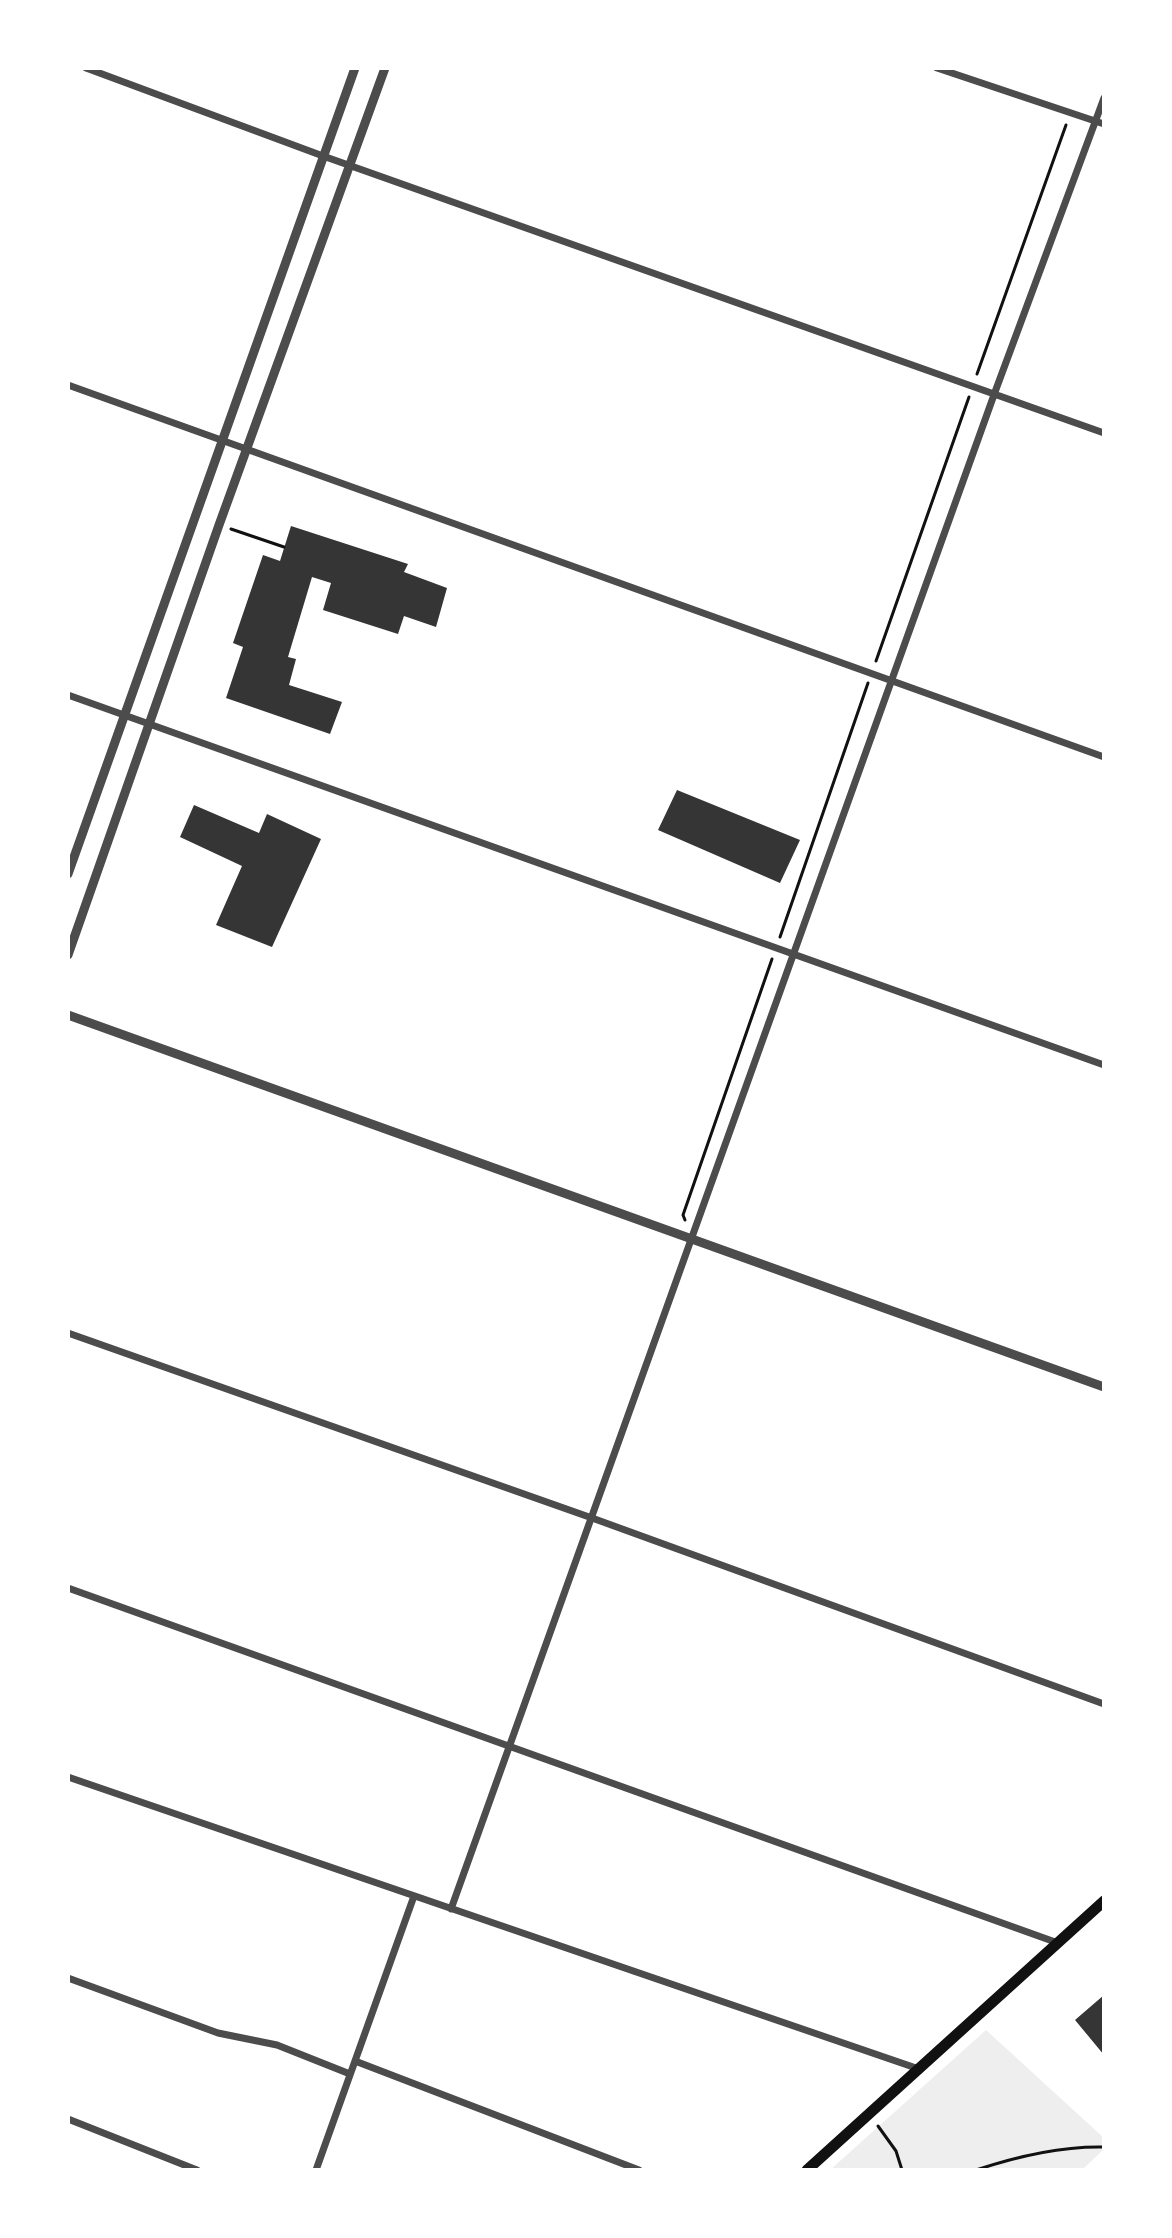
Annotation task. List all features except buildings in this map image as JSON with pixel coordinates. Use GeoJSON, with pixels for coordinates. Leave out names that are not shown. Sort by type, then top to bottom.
{"type":"FeatureCollection","features":[{"type":"Feature","properties":{"kind":"main road"},"geometry":{"type":"LineString","coordinates":[[807,2170],[1104,1901]]}},
{"type":"Feature","properties":{"kind":"street"},"geometry":{"type":"LineString","coordinates":[[86,68],[323,156],[1104,433]]}},
{"type":"Feature","properties":{"kind":"street"},"geometry":{"type":"LineString","coordinates":[[68,874],[355,68]]}},
{"type":"Feature","properties":{"kind":"street"},"geometry":{"type":"LineString","coordinates":[[68,955],[219,525],[385,68]]}},
{"type":"Feature","properties":{"kind":"street"},"geometry":{"type":"LineString","coordinates":[[937,68],[1100,123]]}},
{"type":"Feature","properties":{"kind":"street"},"geometry":{"type":"LineString","coordinates":[[451,1909],[995,392],[1100,123],[1104,98]]}},
{"type":"Feature","properties":{"kind":"street"},"geometry":{"type":"LineString","coordinates":[[68,385],[1104,757]]}},
{"type":"Feature","properties":{"kind":"street"},"geometry":{"type":"LineString","coordinates":[[68,695],[1104,1065]]}},
{"type":"Feature","properties":{"kind":"street"},"geometry":{"type":"LineString","coordinates":[[68,1015],[1104,1387]]}},
{"type":"Feature","properties":{"kind":"street"},"geometry":{"type":"LineString","coordinates":[[68,1333],[592,1518],[1104,1704]]}},
{"type":"Feature","properties":{"kind":"street"},"geometry":{"type":"LineString","coordinates":[[68,1588],[1058,1943]]}},
{"type":"Feature","properties":{"kind":"street"},"geometry":{"type":"LineString","coordinates":[[68,1777],[919,2069]]}},
{"type":"Feature","properties":{"kind":"street"},"geometry":{"type":"LineString","coordinates":[[316,2170],[414,1896]]}},
{"type":"Feature","properties":{"kind":"street"},"geometry":{"type":"LineString","coordinates":[[68,1978],[218,2033],[302,2053],[350,2074]]}},
{"type":"Feature","properties":{"kind":"street"},"geometry":{"type":"LineString","coordinates":[[355,2061],[639,2170]]}},
{"type":"Feature","properties":{"kind":"street"},"geometry":{"type":"LineString","coordinates":[[68,2119],[197,2170]]}},
{"type":"Feature","properties":{"kind":"path"},"geometry":{"type":"LineString","coordinates":[[219,525],[284,547]]}},
{"type":"Feature","properties":{"kind":"path"},"geometry":{"type":"LineString","coordinates":[[868,2115],[896,2151],[902,2170]]}},
{"type":"Feature","properties":{"kind":"path"},"geometry":{"type":"LineString","coordinates":[[976,2170],[1009,2159],[1073,2146],[1104,2147]]}},
{"type":"Feature","properties":{"kind":"shaded area"},"geometry":{"type":"Polygon","coordinates":[[[986,2030],[1104,2138],[1104,2149],[1082,2170],[830,2170],[986,2030]]]}}]}
